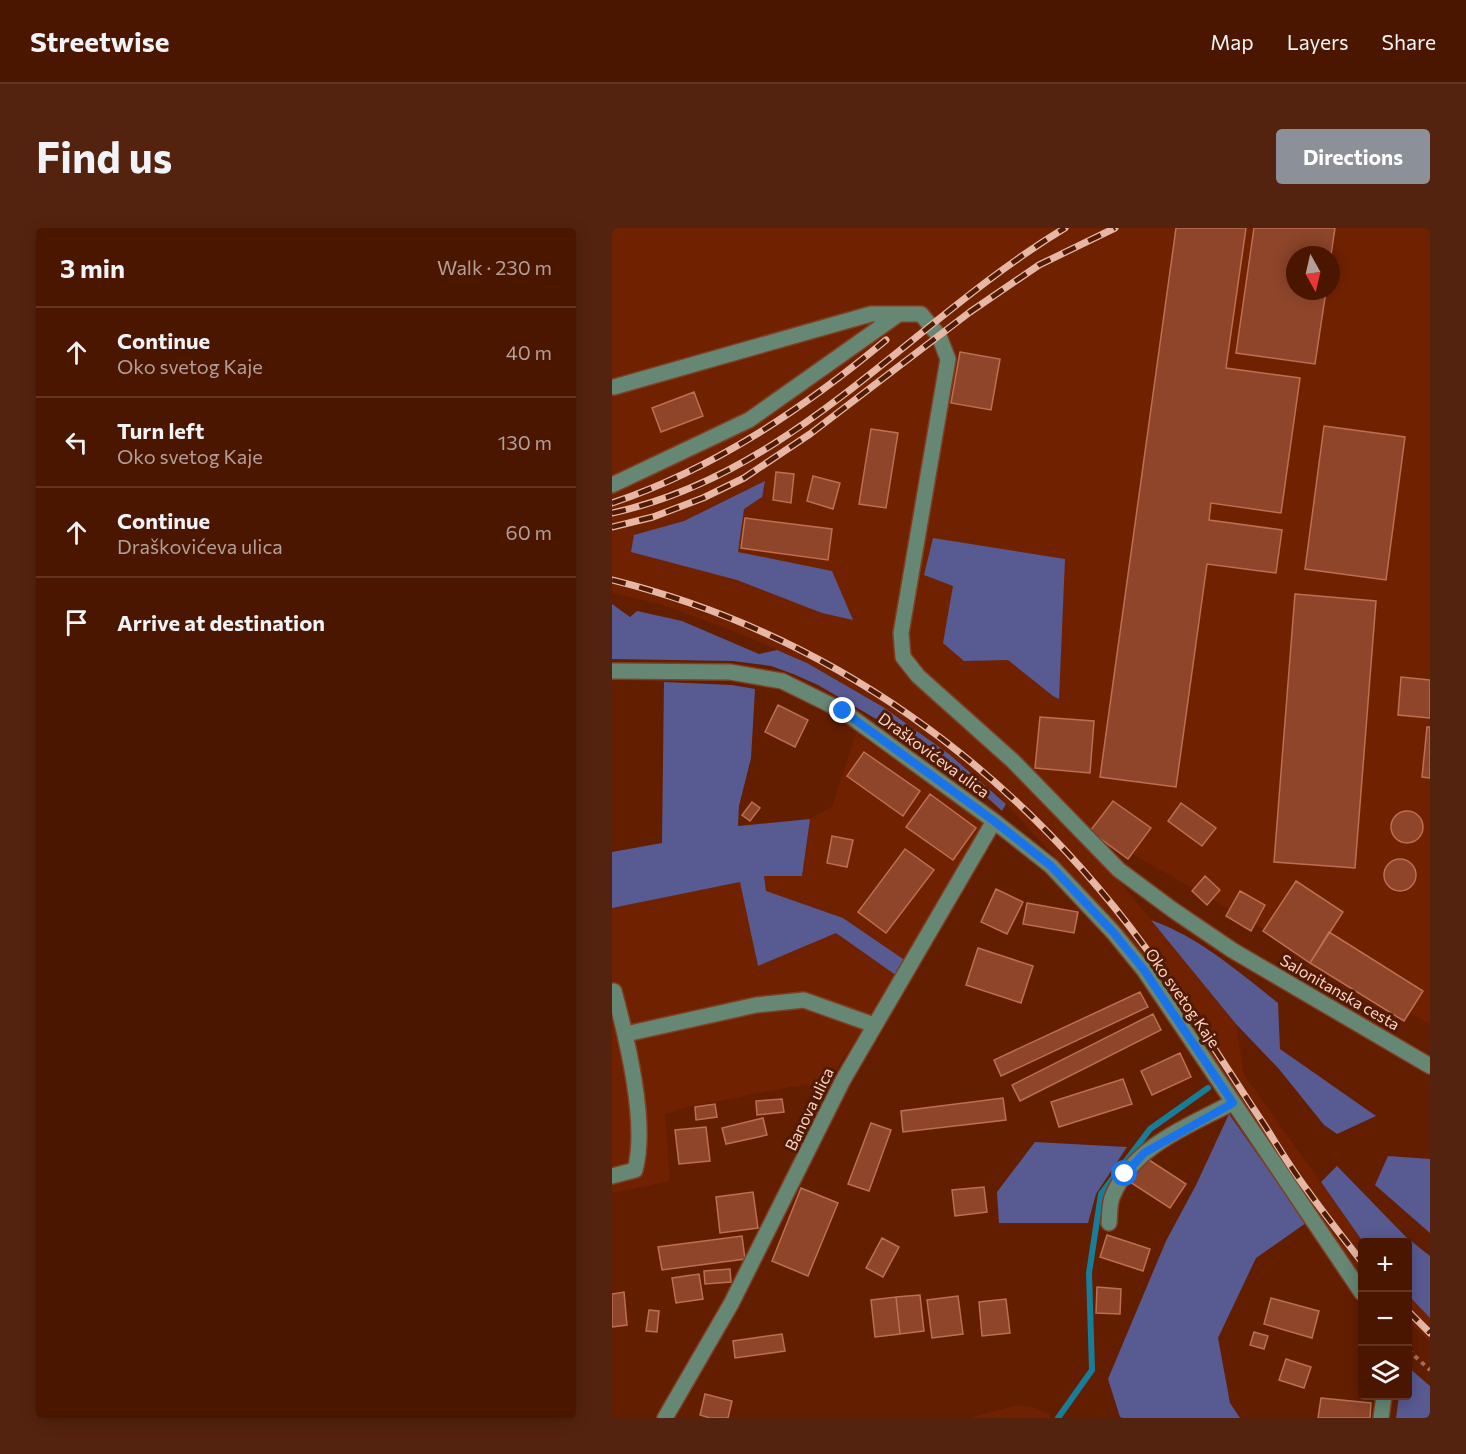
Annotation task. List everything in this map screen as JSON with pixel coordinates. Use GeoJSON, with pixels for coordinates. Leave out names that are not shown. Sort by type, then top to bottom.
{"type":"FeatureCollection","features":[{"type":"Feature","properties":{"kind":"street"},"geometry":{"type":"LineString","coordinates":[[614,387],[871,314],[899,314]]}},
{"type":"Feature","properties":{"kind":"street"},"geometry":{"type":"LineString","coordinates":[[612,485],[749,420],[899,314]]}},
{"type":"Feature","properties":{"kind":"street","name":"Salonitanska cesta"},"geometry":{"type":"LineString","coordinates":[[899,314],[921,314],[939,336],[948,359],[901,633],[903,657],[918,675],[1013,761],[1119,870],[1232,950],[1430,1066]]}},
{"type":"Feature","properties":{"kind":"street","name":"Draškovićeva ulica"},"geometry":{"type":"LineString","coordinates":[[612,671],[730,672],[782,681],[843,711],[994,821]]}},
{"type":"Feature","properties":{"kind":"street","name":"Banova ulica"},"geometry":{"type":"LineString","coordinates":[[666,1418],[731,1304],[843,1080],[994,821]]}},
{"type":"Feature","properties":{"kind":"street","name":"Oko svetog Kaje"},"geometry":{"type":"LineString","coordinates":[[994,821],[1051,866],[1113,932],[1144,970],[1361,1292]]}},
{"type":"Feature","properties":{"kind":"street"},"geometry":{"type":"LineString","coordinates":[[612,992],[614,991],[626,1034],[637,1111],[639,1154],[634,1170],[612,1176]]}},
{"type":"Feature","properties":{"kind":"street"},"geometry":{"type":"LineString","coordinates":[[626,1034],[756,1005],[804,1000],[874,1025]]}},
{"type":"Feature","properties":{"kind":"street"},"geometry":{"type":"LineString","coordinates":[[1109,1223],[1112,1197],[1125,1174],[1144,1153],[1233,1103]]}},
{"type":"Feature","properties":{"kind":"street"},"geometry":{"type":"LineString","coordinates":[[1381,1418],[1383,1400]]}},
{"type":"Feature","properties":{"kind":"path"},"geometry":{"type":"LineString","coordinates":[[1412,1354],[1430,1370]]}},
{"type":"Feature","properties":{"kind":"shaded area"},"geometry":{"type":"Polygon","coordinates":[[[612,228],[1430,228],[1430,1024],[1066,816],[1236,1024],[1244,1075],[1360,1238],[1358,1238],[1358,1270],[1347,1258],[1145,961],[1108,915],[999,796],[949,754],[883,707],[807,663],[739,633],[660,604],[612,593],[612,228]]]}},
{"type":"Feature","properties":{"kind":"shaded area"},"geometry":{"type":"Polygon","coordinates":[[[765,481],[762,497],[744,509],[738,552],[832,571],[853,620],[822,613],[737,580],[631,552],[634,535],[684,521],[765,481]]]}},
{"type":"Feature","properties":{"kind":"shaded area"},"geometry":{"type":"Polygon","coordinates":[[[933,538],[1065,559],[1059,699],[1008,660],[964,661],[943,643],[953,586],[924,575],[933,538]]]}},
{"type":"Feature","properties":{"kind":"shaded area"},"geometry":{"type":"Polygon","coordinates":[[[612,604],[630,617],[637,611],[682,621],[759,654],[777,650],[807,663],[883,707],[949,754],[1006,804],[1002,811],[924,747],[818,685],[793,674],[771,666],[733,661],[612,659],[612,604]]]}},
{"type":"Feature","properties":{"kind":"shaded area"},"geometry":{"type":"Polygon","coordinates":[[[664,682],[732,685],[755,689],[751,758],[739,806],[738,826],[810,819],[802,876],[764,876],[766,891],[843,918],[906,961],[897,976],[836,933],[758,966],[740,882],[612,908],[612,852],[662,843],[664,682]]]}},
{"type":"Feature","properties":{"kind":"shaded area"},"geometry":{"type":"Polygon","coordinates":[[[856,733],[984,823],[906,961],[843,918],[766,892],[764,876],[802,876],[810,819],[832,807],[856,733]]]}},
{"type":"Feature","properties":{"kind":"shaded area"},"geometry":{"type":"Polygon","coordinates":[[[741,882],[836,933],[897,976],[826,1085],[796,1086],[682,1108],[665,1114],[670,1181],[612,1193],[612,908],[741,882]]]}},
{"type":"Feature","properties":{"kind":"shaded area"},"geometry":{"type":"Polygon","coordinates":[[[1151,920],[1169,927],[1202,946],[1278,1003],[1280,1049],[1376,1116],[1337,1134],[1324,1125],[1279,1069],[1236,1024],[1151,920]]]}},
{"type":"Feature","properties":{"kind":"shaded area"},"geometry":{"type":"Polygon","coordinates":[[[1229,1114],[1306,1223],[1256,1258],[1218,1338],[1230,1403],[1240,1418],[1120,1417],[1108,1379],[1166,1241],[1196,1185],[1229,1114]]]}},
{"type":"Feature","properties":{"kind":"shaded area"},"geometry":{"type":"Polygon","coordinates":[[[1035,1142],[1127,1147],[1096,1194],[1088,1223],[999,1223],[997,1192],[1035,1142]]]}},
{"type":"Feature","properties":{"kind":"shaded area"},"geometry":{"type":"Polygon","coordinates":[[[1388,1156],[1430,1159],[1430,1233],[1375,1185],[1388,1156]]]}},
{"type":"Feature","properties":{"kind":"shaded area"},"geometry":{"type":"Polygon","coordinates":[[[1337,1166],[1407,1238],[1360,1238],[1321,1182],[1337,1166]]]}},
{"type":"Feature","properties":{"kind":"shaded area"},"geometry":{"type":"Polygon","coordinates":[[[1412,1242],[1430,1256],[1430,1318],[1412,1299],[1412,1242]]]}},
{"type":"Feature","properties":{"kind":"shaded area"},"geometry":{"type":"Polygon","coordinates":[[[1412,1299],[1430,1318],[1430,1342],[1412,1325],[1412,1299]]]}},
{"type":"Feature","properties":{"kind":"shaded area"},"geometry":{"type":"Polygon","coordinates":[[[1412,1370],[1430,1386],[1430,1418],[1396,1418],[1398,1400],[1412,1400],[1412,1370]]]}},
{"type":"Feature","properties":{"kind":"shaded area"},"geometry":{"type":"Polygon","coordinates":[[[1017,1405],[1033,1407],[1050,1414],[1049,1418],[969,1418],[1017,1405]]]}},
{"type":"Feature","properties":{"kind":"building"},"geometry":{"type":"Polygon","coordinates":[[[1176,228],[1246,228],[1226,368],[1300,378],[1281,513],[1211,503],[1209,520],[1282,530],[1276,573],[1207,564],[1176,787],[1100,777],[1176,228]]]}},
{"type":"Feature","properties":{"kind":"building"},"geometry":{"type":"Polygon","coordinates":[[[1254,228],[1335,228],[1332,246],[1286,246],[1286,300],[1325,300],[1315,364],[1236,353],[1254,228]]]}},
{"type":"Feature","properties":{"kind":"building"},"geometry":{"type":"Polygon","coordinates":[[[960,352],[1000,359],[991,410],[951,403],[960,352]]]}},
{"type":"Feature","properties":{"kind":"building"},"geometry":{"type":"Polygon","coordinates":[[[694,392],[703,416],[661,432],[652,408],[694,392]]]}},
{"type":"Feature","properties":{"kind":"building"},"geometry":{"type":"Polygon","coordinates":[[[1324,426],[1405,437],[1386,580],[1305,569],[1324,426]]]}},
{"type":"Feature","properties":{"kind":"building"},"geometry":{"type":"Polygon","coordinates":[[[871,429],[898,433],[886,508],[859,504],[871,429]]]}},
{"type":"Feature","properties":{"kind":"building"},"geometry":{"type":"Polygon","coordinates":[[[776,472],[794,474],[791,503],[773,500],[776,472]]]}},
{"type":"Feature","properties":{"kind":"building"},"geometry":{"type":"Polygon","coordinates":[[[813,476],[840,483],[833,509],[807,501],[813,476]]]}},
{"type":"Feature","properties":{"kind":"building"},"geometry":{"type":"Polygon","coordinates":[[[745,518],[832,529],[828,560],[741,548],[745,518]]]}},
{"type":"Feature","properties":{"kind":"building"},"geometry":{"type":"Polygon","coordinates":[[[1295,594],[1376,601],[1355,868],[1274,862],[1295,594]]]}},
{"type":"Feature","properties":{"kind":"building"},"geometry":{"type":"Polygon","coordinates":[[[1401,677],[1430,680],[1430,718],[1398,715],[1401,677]]]}},
{"type":"Feature","properties":{"kind":"building"},"geometry":{"type":"Polygon","coordinates":[[[778,705],[808,720],[795,747],[765,732],[778,705]]]}},
{"type":"Feature","properties":{"kind":"building"},"geometry":{"type":"Polygon","coordinates":[[[1040,717],[1094,721],[1090,773],[1035,768],[1040,717]]]}},
{"type":"Feature","properties":{"kind":"building"},"geometry":{"type":"Polygon","coordinates":[[[1427,727],[1430,727],[1430,778],[1422,777],[1427,727]]]}},
{"type":"Feature","properties":{"kind":"building"},"geometry":{"type":"Polygon","coordinates":[[[864,752],[920,791],[903,816],[847,776],[864,752]]]}},
{"type":"Feature","properties":{"kind":"building"},"geometry":{"type":"Polygon","coordinates":[[[930,794],[976,828],[953,860],[906,827],[930,794]]]}},
{"type":"Feature","properties":{"kind":"building"},"geometry":{"type":"Polygon","coordinates":[[[1113,801],[1151,828],[1128,859],[1090,831],[1113,801]]]}},
{"type":"Feature","properties":{"kind":"building"},"geometry":{"type":"Polygon","coordinates":[[[752,802],[760,808],[750,821],[742,815],[752,802]]]}},
{"type":"Feature","properties":{"kind":"building"},"geometry":{"type":"Polygon","coordinates":[[[1181,803],[1216,828],[1202,846],[1168,821],[1181,803]]]}},
{"type":"Feature","properties":{"kind":"building"},"geometry":{"type":"Polygon","coordinates":[[[1407,811],[1418,816],[1423,827],[1418,838],[1407,843],[1396,838],[1391,827],[1396,816],[1407,811]]]}},
{"type":"Feature","properties":{"kind":"building"},"geometry":{"type":"Polygon","coordinates":[[[832,836],[853,840],[847,867],[827,863],[832,836]]]}},
{"type":"Feature","properties":{"kind":"building"},"geometry":{"type":"Polygon","coordinates":[[[905,849],[934,870],[886,933],[858,912],[905,849]]]}},
{"type":"Feature","properties":{"kind":"building"},"geometry":{"type":"Polygon","coordinates":[[[1400,859],[1411,864],[1416,875],[1411,886],[1400,891],[1389,886],[1384,875],[1389,864],[1400,859]]]}},
{"type":"Feature","properties":{"kind":"building"},"geometry":{"type":"Polygon","coordinates":[[[1205,876],[1220,890],[1207,905],[1192,891],[1205,876]]]}},
{"type":"Feature","properties":{"kind":"building"},"geometry":{"type":"Polygon","coordinates":[[[1296,881],[1343,912],[1310,963],[1263,931],[1296,881]]]}},
{"type":"Feature","properties":{"kind":"building"},"geometry":{"type":"Polygon","coordinates":[[[996,889],[1023,902],[1007,934],[981,922],[996,889]]]}},
{"type":"Feature","properties":{"kind":"building"},"geometry":{"type":"Polygon","coordinates":[[[1240,891],[1265,905],[1251,931],[1226,916],[1240,891]]]}},
{"type":"Feature","properties":{"kind":"building"},"geometry":{"type":"Polygon","coordinates":[[[1027,903],[1078,912],[1074,933],[1023,924],[1027,903]]]}},
{"type":"Feature","properties":{"kind":"building"},"geometry":{"type":"Polygon","coordinates":[[[1329,932],[1423,991],[1404,1021],[1310,963],[1329,932]]]}},
{"type":"Feature","properties":{"kind":"building"},"geometry":{"type":"Polygon","coordinates":[[[978,948],[1033,966],[1021,1003],[966,985],[978,948]]]}},
{"type":"Feature","properties":{"kind":"building"},"geometry":{"type":"Polygon","coordinates":[[[1140,992],[1148,1007],[1001,1076],[994,1060],[1140,992]]]}},
{"type":"Feature","properties":{"kind":"building"},"geometry":{"type":"Polygon","coordinates":[[[1153,1014],[1161,1030],[1020,1101],[1012,1085],[1153,1014]]]}},
{"type":"Feature","properties":{"kind":"building"},"geometry":{"type":"Polygon","coordinates":[[[1180,1053],[1191,1077],[1152,1095],[1141,1071],[1180,1053]]]}},
{"type":"Feature","properties":{"kind":"building"},"geometry":{"type":"Polygon","coordinates":[[[1123,1079],[1132,1104],[1059,1127],[1051,1102],[1123,1079]]]}},
{"type":"Feature","properties":{"kind":"building"},"geometry":{"type":"Polygon","coordinates":[[[1003,1098],[1006,1120],[903,1132],[901,1111],[1003,1098]]]}},
{"type":"Feature","properties":{"kind":"building"},"geometry":{"type":"Polygon","coordinates":[[[782,1099],[784,1112],[757,1115],[756,1101],[782,1099]]]}},
{"type":"Feature","properties":{"kind":"building"},"geometry":{"type":"Polygon","coordinates":[[[715,1104],[717,1117],[696,1120],[695,1107],[715,1104]]]}},
{"type":"Feature","properties":{"kind":"building"},"geometry":{"type":"Polygon","coordinates":[[[763,1118],[767,1135],[726,1144],[722,1128],[763,1118]]]}},
{"type":"Feature","properties":{"kind":"building"},"geometry":{"type":"Polygon","coordinates":[[[871,1123],[891,1130],[869,1191],[848,1184],[871,1123]]]}},
{"type":"Feature","properties":{"kind":"building"},"geometry":{"type":"Polygon","coordinates":[[[706,1127],[710,1161],[679,1164],[675,1130],[706,1127]]]}},
{"type":"Feature","properties":{"kind":"building"},"geometry":{"type":"Polygon","coordinates":[[[1146,1158],[1186,1184],[1170,1208],[1130,1182],[1146,1158]]]}},
{"type":"Feature","properties":{"kind":"building"},"geometry":{"type":"Polygon","coordinates":[[[984,1187],[987,1212],[955,1216],[952,1190],[984,1187]]]}},
{"type":"Feature","properties":{"kind":"building"},"geometry":{"type":"Polygon","coordinates":[[[801,1188],[838,1203],[808,1276],[772,1261],[801,1188]]]}},
{"type":"Feature","properties":{"kind":"building"},"geometry":{"type":"Polygon","coordinates":[[[753,1192],[758,1228],[720,1233],[716,1197],[753,1192]]]}},
{"type":"Feature","properties":{"kind":"building"},"geometry":{"type":"Polygon","coordinates":[[[1107,1235],[1150,1249],[1143,1271],[1100,1257],[1107,1235]]]}},
{"type":"Feature","properties":{"kind":"building"},"geometry":{"type":"Polygon","coordinates":[[[742,1236],[745,1259],[662,1270],[658,1247],[742,1236]]]}},
{"type":"Feature","properties":{"kind":"building"},"geometry":{"type":"Polygon","coordinates":[[[882,1238],[899,1247],[883,1277],[866,1268],[882,1238]]]}},
{"type":"Feature","properties":{"kind":"building"},"geometry":{"type":"Polygon","coordinates":[[[730,1269],[731,1282],[705,1284],[704,1271],[730,1269]]]}},
{"type":"Feature","properties":{"kind":"building"},"geometry":{"type":"Polygon","coordinates":[[[699,1274],[703,1299],[676,1303],[672,1278],[699,1274]]]}},
{"type":"Feature","properties":{"kind":"building"},"geometry":{"type":"Polygon","coordinates":[[[1097,1287],[1121,1289],[1120,1314],[1096,1313],[1097,1287]]]}},
{"type":"Feature","properties":{"kind":"building"},"geometry":{"type":"Polygon","coordinates":[[[624,1292],[627,1325],[612,1327],[612,1294],[624,1292]]]}},
{"type":"Feature","properties":{"kind":"building"},"geometry":{"type":"Polygon","coordinates":[[[920,1295],[924,1331],[900,1334],[896,1297],[920,1295]]]}},
{"type":"Feature","properties":{"kind":"building"},"geometry":{"type":"Polygon","coordinates":[[[958,1296],[963,1334],[932,1338],[927,1300],[958,1296]]]}},
{"type":"Feature","properties":{"kind":"building"},"geometry":{"type":"Polygon","coordinates":[[[896,1297],[900,1334],[875,1337],[871,1300],[896,1297]]]}},
{"type":"Feature","properties":{"kind":"building"},"geometry":{"type":"Polygon","coordinates":[[[1271,1298],[1319,1311],[1312,1338],[1264,1324],[1271,1298]]]}},
{"type":"Feature","properties":{"kind":"building"},"geometry":{"type":"Polygon","coordinates":[[[1006,1299],[1010,1333],[982,1336],[979,1302],[1006,1299]]]}},
{"type":"Feature","properties":{"kind":"building"},"geometry":{"type":"Polygon","coordinates":[[[649,1310],[659,1311],[657,1332],[646,1331],[649,1310]]]}},
{"type":"Feature","properties":{"kind":"building"},"geometry":{"type":"Polygon","coordinates":[[[1254,1332],[1268,1336],[1264,1349],[1250,1345],[1254,1332]]]}},
{"type":"Feature","properties":{"kind":"building"},"geometry":{"type":"Polygon","coordinates":[[[782,1334],[785,1351],[735,1358],[733,1341],[782,1334]]]}},
{"type":"Feature","properties":{"kind":"building"},"geometry":{"type":"Polygon","coordinates":[[[1286,1359],[1311,1367],[1304,1388],[1279,1380],[1286,1359]]]}},
{"type":"Feature","properties":{"kind":"building"},"geometry":{"type":"Polygon","coordinates":[[[705,1394],[732,1401],[728,1418],[710,1418],[700,1415],[705,1394]]]}},
{"type":"Feature","properties":{"kind":"building"},"geometry":{"type":"Polygon","coordinates":[[[1321,1398],[1371,1403],[1370,1418],[1318,1418],[1321,1398]]]}},
{"type":"Feature","properties":{"kind":"waterway"},"geometry":{"type":"LineString","coordinates":[[1058,1418],[1092,1370],[1089,1273],[1101,1194],[1150,1129],[1208,1088]]}},
{"type":"Feature","properties":{"kind":"railway"},"geometry":{"type":"LineString","coordinates":[[612,513],[677,493],[738,465],[795,430],[1009,265],[1065,228]]}},
{"type":"Feature","properties":{"kind":"railway"},"geometry":{"type":"LineString","coordinates":[[612,527],[653,517],[703,498],[744,478],[810,434],[970,312],[1039,265],[1115,228]]}},
{"type":"Feature","properties":{"kind":"railway"},"geometry":{"type":"LineString","coordinates":[[612,503],[686,473],[756,434],[823,389],[886,340]]}},
{"type":"Feature","properties":{"kind":"railway"},"geometry":{"type":"LineString","coordinates":[[612,580],[692,604],[769,635],[841,672],[910,716],[975,766],[1036,821],[1093,881],[1145,947],[1191,1013],[1296,1175],[1358,1257]]}},
{"type":"Feature","properties":{"kind":"railway"},"geometry":{"type":"LineString","coordinates":[[1412,1315],[1430,1333]]}},
{"type":"Feature","properties":{"kind":"route"},"geometry":{"type":"LineString","coordinates":[[843,711],[994,821],[1051,866],[1113,932],[1144,970],[1233,1103],[1144,1153],[1125,1174]]}}]}
